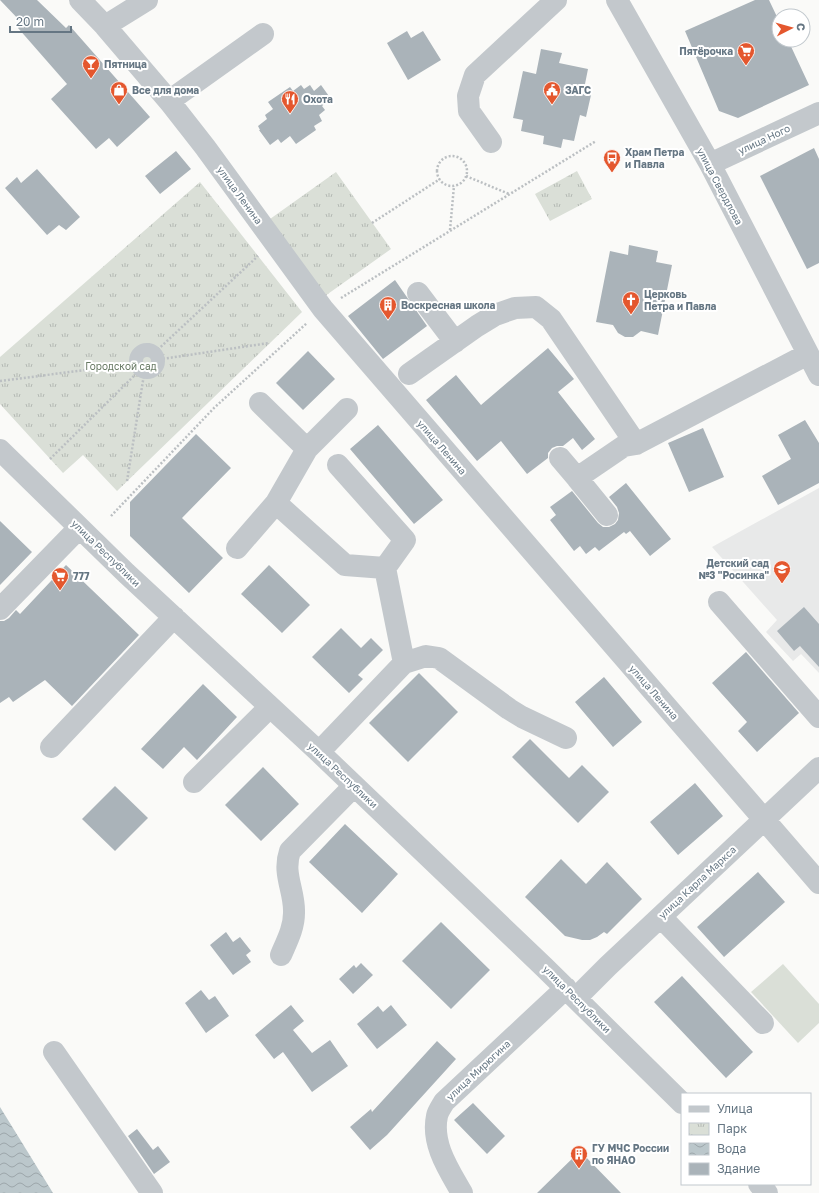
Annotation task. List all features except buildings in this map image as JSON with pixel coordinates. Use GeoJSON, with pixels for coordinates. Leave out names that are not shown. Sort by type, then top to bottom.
{"type":"FeatureCollection","features":[{"type":"Feature","properties":{"kind":"street","name":"улица Ленина"},"geometry":{"type":"LineString","coordinates":[[80,0],[105,26],[169,101],[228,178],[322,309],[819,883]]}},
{"type":"Feature","properties":{"kind":"street"},"geometry":{"type":"LineString","coordinates":[[105,26],[147,0]]}},
{"type":"Feature","properties":{"kind":"street"},"geometry":{"type":"LineString","coordinates":[[491,142],[469,111],[468,96],[476,75],[556,0]]}},
{"type":"Feature","properties":{"kind":"street","name":"улица Свердлова"},"geometry":{"type":"LineString","coordinates":[[617,0],[710,164],[819,375]]}},
{"type":"Feature","properties":{"kind":"street"},"geometry":{"type":"LineString","coordinates":[[169,101],[263,34]]}},
{"type":"Feature","properties":{"kind":"street","name":"улица Ного"},"geometry":{"type":"LineString","coordinates":[[710,164],[819,113]]}},
{"type":"Feature","properties":{"kind":"street"},"geometry":{"type":"LineString","coordinates":[[418,293],[455,342]]}},
{"type":"Feature","properties":{"kind":"street"},"geometry":{"type":"LineString","coordinates":[[409,374],[495,315],[515,308],[536,307],[551,320],[636,444]]}},
{"type":"Feature","properties":{"kind":"street"},"geometry":{"type":"LineString","coordinates":[[577,478],[624,446],[636,444],[808,354]]}},
{"type":"Feature","properties":{"kind":"street"},"geometry":{"type":"LineString","coordinates":[[260,403],[307,449]]}},
{"type":"Feature","properties":{"kind":"street"},"geometry":{"type":"LineString","coordinates":[[237,548],[276,503],[307,449],[347,409]]}},
{"type":"Feature","properties":{"kind":"street","name":"улица Республики"},"geometry":{"type":"LineString","coordinates":[[0,450],[79,528],[319,752],[571,993],[681,1102]]}},
{"type":"Feature","properties":{"kind":"street"},"geometry":{"type":"LineString","coordinates":[[560,458],[607,514]]}},
{"type":"Feature","properties":{"kind":"street"},"geometry":{"type":"LineString","coordinates":[[338,465],[404,540],[385,568],[404,663]]}},
{"type":"Feature","properties":{"kind":"street"},"geometry":{"type":"LineString","coordinates":[[276,503],[345,565],[385,568]]}},
{"type":"Feature","properties":{"kind":"street"},"geometry":{"type":"LineString","coordinates":[[0,609],[79,528]]}},
{"type":"Feature","properties":{"kind":"street"},"geometry":{"type":"LineString","coordinates":[[719,602],[819,717]]}},
{"type":"Feature","properties":{"kind":"street"},"geometry":{"type":"LineString","coordinates":[[51,747],[174,617]]}},
{"type":"Feature","properties":{"kind":"street"},"geometry":{"type":"LineString","coordinates":[[319,752],[404,663],[426,656],[439,658],[509,709],[566,738]]}},
{"type":"Feature","properties":{"kind":"street"},"geometry":{"type":"LineString","coordinates":[[194,782],[270,707]]}},
{"type":"Feature","properties":{"kind":"street","name":"улица Карла Маркса"},"geometry":{"type":"LineString","coordinates":[[571,993],[660,917],[819,768]]}},
{"type":"Feature","properties":{"kind":"street"},"geometry":{"type":"LineString","coordinates":[[281,955],[293,924],[294,912],[287,870],[287,860],[290,851],[354,786]]}},
{"type":"Feature","properties":{"kind":"street"},"geometry":{"type":"LineString","coordinates":[[660,917],[763,1023]]}},
{"type":"Feature","properties":{"kind":"street","name":"улица Мирюгина"},"geometry":{"type":"LineString","coordinates":[[462,1193],[438,1147],[436,1132],[437,1116],[444,1102],[571,993]]}},
{"type":"Feature","properties":{"kind":"street"},"geometry":{"type":"LineString","coordinates":[[54,1052],[152,1193]]}},
{"type":"Feature","properties":{"kind":"street"},"geometry":{"type":"LineString","coordinates":[[760,1185],[767,1193]]}},
{"type":"Feature","properties":{"kind":"path"},"geometry":{"type":"LineString","coordinates":[[111,516],[214,408],[322,309],[596,141]]}},
{"type":"Feature","properties":{"kind":"path"},"geometry":{"type":"LineString","coordinates":[[451,156],[459,158],[465,164],[467,170],[466,176],[461,183],[454,186],[447,185],[440,179],[437,173],[438,167],[444,158],[451,156]]}},
{"type":"Feature","properties":{"kind":"path"},"geometry":{"type":"LineString","coordinates":[[466,176],[509,194]]}},
{"type":"Feature","properties":{"kind":"path"},"geometry":{"type":"LineString","coordinates":[[372,223],[440,179]]}},
{"type":"Feature","properties":{"kind":"path"},"geometry":{"type":"LineString","coordinates":[[450,230],[454,186]]}},
{"type":"Feature","properties":{"kind":"path"},"geometry":{"type":"LineString","coordinates":[[50,459],[258,256]]}},
{"type":"Feature","properties":{"kind":"path"},"geometry":{"type":"LineString","coordinates":[[0,381],[147,363],[269,344]]}},
{"type":"Feature","properties":{"kind":"path"},"geometry":{"type":"LineString","coordinates":[[127,481],[147,363]]}},
{"type":"Feature","properties":{"kind":"shaded area","name":"Детский сад №3 \"Росинка\""},"geometry":{"type":"Polygon","coordinates":[[[819,488],[819,673],[801,654],[793,661],[766,632],[777,620],[712,547],[819,488]]]}},
{"type":"Feature","properties":{"kind":"green space"},"geometry":{"type":"Polygon","coordinates":[[[577,171],[592,199],[550,221],[535,194],[577,171]]]}},
{"type":"Feature","properties":{"kind":"green space"},"geometry":{"type":"Polygon","coordinates":[[[336,172],[391,249],[325,296],[270,219],[336,172]]]}},
{"type":"Feature","properties":{"kind":"green space","name":"Городской сад"},"geometry":{"type":"Polygon","coordinates":[[[200,182],[302,312],[117,491],[83,455],[63,473],[0,404],[0,357],[200,182]]]}},
{"type":"Feature","properties":{"kind":"green space"},"geometry":{"type":"Polygon","coordinates":[[[783,964],[819,1004],[819,1023],[798,1043],[751,992],[783,964]]]}},
{"type":"Feature","properties":{"kind":"water"},"geometry":{"type":"Polygon","coordinates":[[[0,1107],[53,1193],[0,1193],[0,1107]]]}},
{"type":"Feature","properties":{"kind":"place","name":"Пятёрочка"},"geometry":{"type":"Point","coordinates":[746,66]}},
{"type":"Feature","properties":{"kind":"place","name":"Пятница"},"geometry":{"type":"Point","coordinates":[91,79]}},
{"type":"Feature","properties":{"kind":"place","name":"Все для дома"},"geometry":{"type":"Point","coordinates":[119,105]}},
{"type":"Feature","properties":{"kind":"place","name":"ЗАГС"},"geometry":{"type":"Point","coordinates":[552,105]}},
{"type":"Feature","properties":{"kind":"place","name":"Охота"},"geometry":{"type":"Point","coordinates":[290,114]}},
{"type":"Feature","properties":{"kind":"place","name":"Храм Петра и Павла"},"geometry":{"type":"Point","coordinates":[612,173]}},
{"type":"Feature","properties":{"kind":"place","name":"Церковь Петра и Павла"},"geometry":{"type":"Point","coordinates":[631,315]}},
{"type":"Feature","properties":{"kind":"place","name":"Воскресная школа"},"geometry":{"type":"Point","coordinates":[388,320]}},
{"type":"Feature","properties":{"kind":"place","name":"Детский сад №3 \"Росинка\""},"geometry":{"type":"Point","coordinates":[782,584]}},
{"type":"Feature","properties":{"kind":"place","name":"777"},"geometry":{"type":"Point","coordinates":[60,591]}},
{"type":"Feature","properties":{"kind":"place","name":"ГУ МЧС России по ЯНАО"},"geometry":{"type":"Point","coordinates":[579,1169]}}]}
